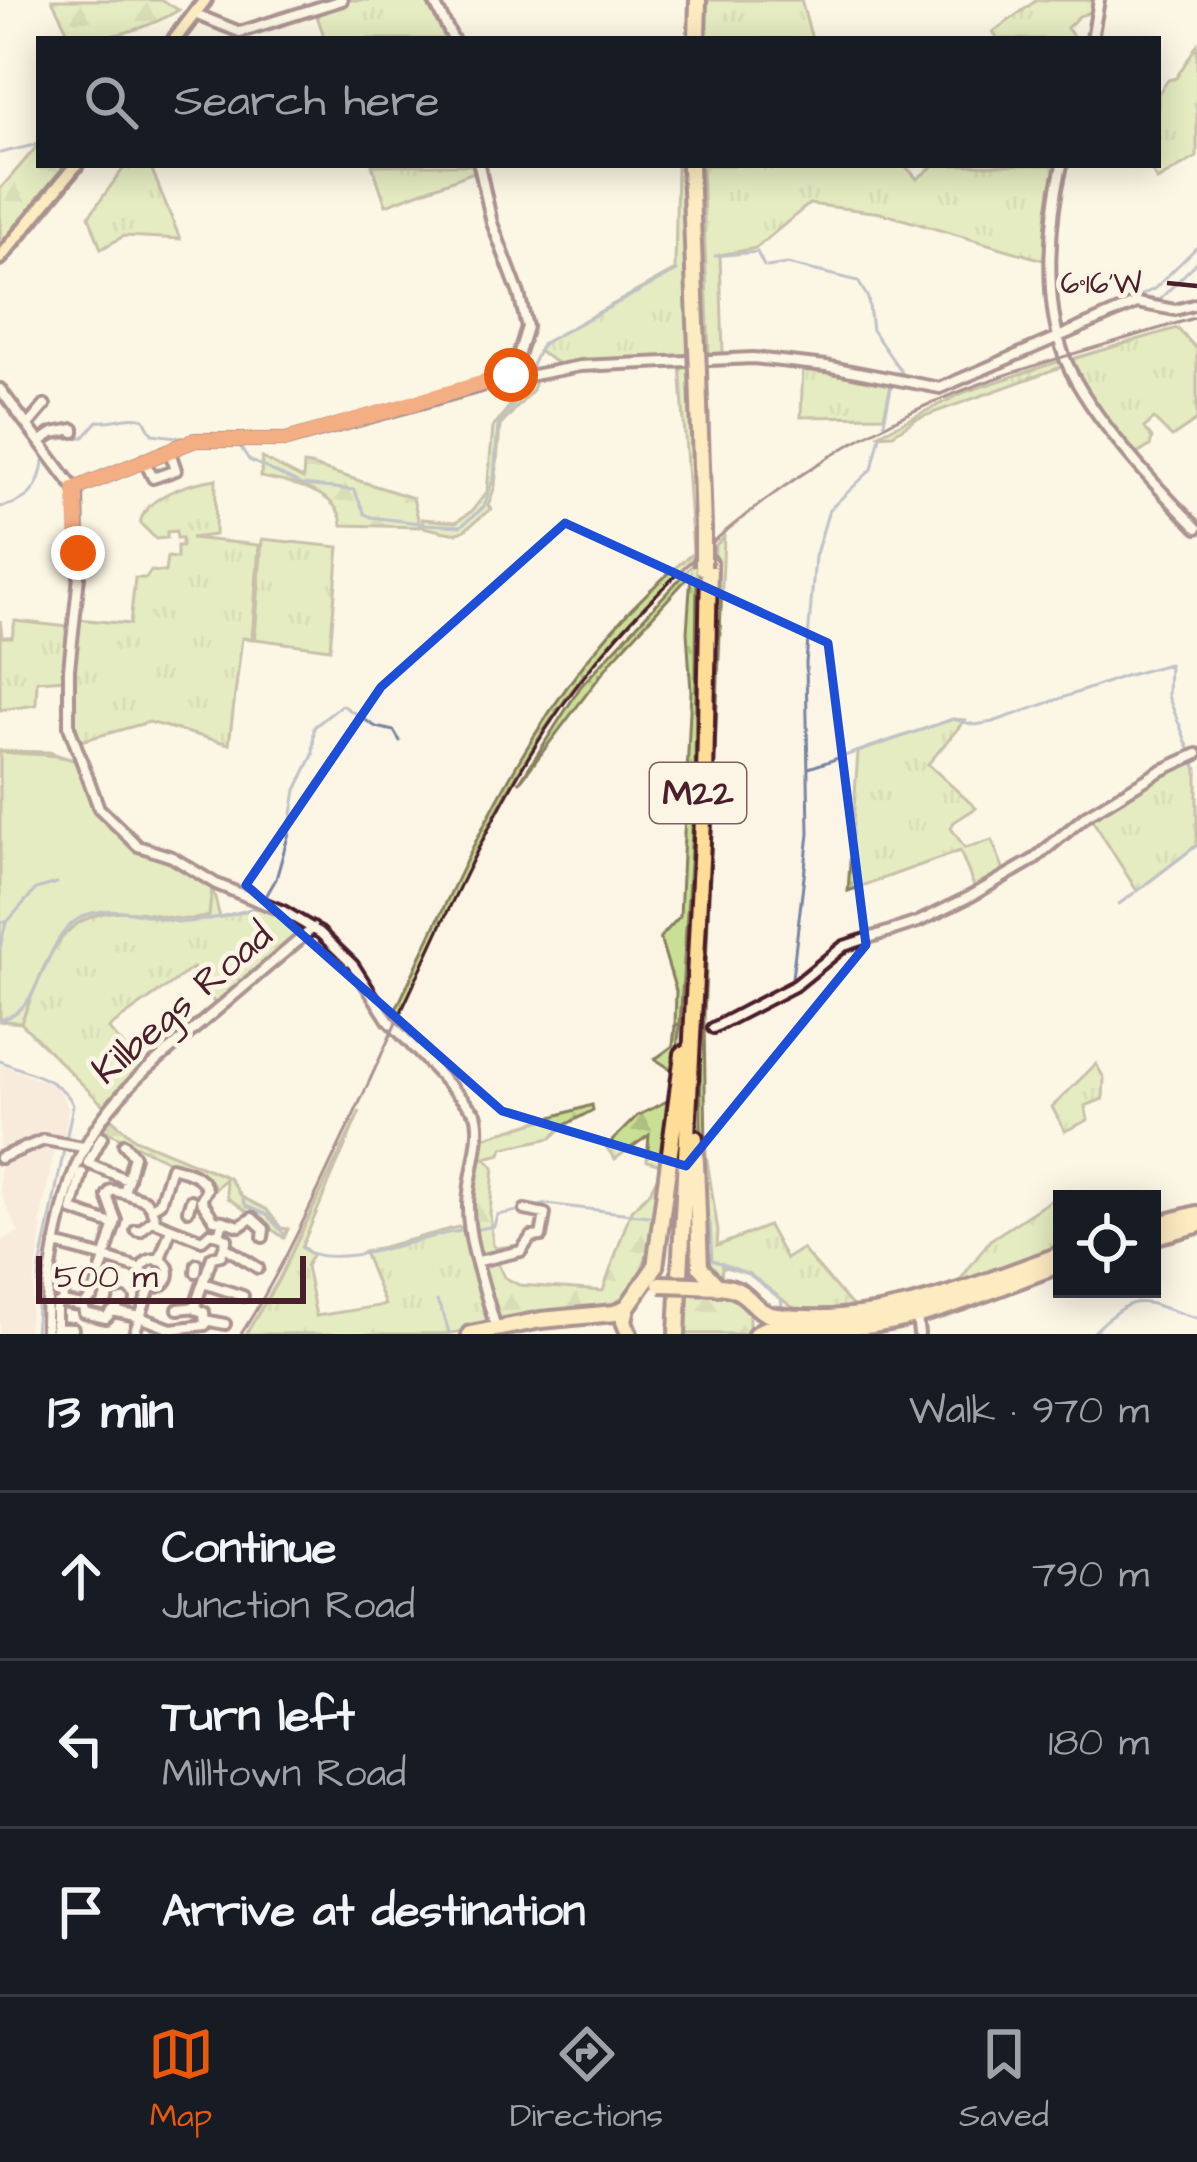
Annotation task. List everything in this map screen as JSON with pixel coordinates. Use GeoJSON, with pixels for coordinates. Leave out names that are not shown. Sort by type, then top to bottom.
{"type":"FeatureCollection","features":[{"type":"Feature","properties":{"kind":"highway"},"geometry":{"type":"LineString","coordinates":[[694,36],[695,0]]}},
{"type":"Feature","properties":{"kind":"highway","name":"M22"},"geometry":{"type":"LineString","coordinates":[[674,1334],[707,716],[694,168]]}},
{"type":"Feature","properties":{"kind":"highway","name":"M22"},"geometry":{"type":"LineString","coordinates":[[674,1334],[706,565]]}},
{"type":"Feature","properties":{"kind":"highway"},"geometry":{"type":"LineString","coordinates":[[695,982],[700,1267],[718,1287]]}},
{"type":"Feature","properties":{"kind":"highway"},"geometry":{"type":"LineString","coordinates":[[470,1334],[541,1320],[616,1313],[641,1288],[655,1267],[687,1019]]}},
{"type":"Feature","properties":{"kind":"highway"},"geometry":{"type":"LineString","coordinates":[[1161,1224],[1197,1214]]}},
{"type":"Feature","properties":{"kind":"highway"},"geometry":{"type":"LineString","coordinates":[[1161,1235],[1197,1225]]}},
{"type":"Feature","properties":{"kind":"highway"},"geometry":{"type":"LineString","coordinates":[[641,1288],[659,1284],[718,1287],[737,1291],[763,1312],[779,1316],[874,1314],[917,1310],[1053,1257]]}},
{"type":"Feature","properties":{"kind":"highway"},"geometry":{"type":"LineString","coordinates":[[750,1301],[756,1334],[770,1326],[863,1326],[1053,1267]]}},
{"type":"Feature","properties":{"kind":"highway"},"geometry":{"type":"LineString","coordinates":[[627,1306],[627,1334]]}},
{"type":"Feature","properties":{"kind":"highway"},"geometry":{"type":"LineString","coordinates":[[590,1317],[627,1334]]}},
{"type":"Feature","properties":{"kind":"main road"},"geometry":{"type":"LineString","coordinates":[[177,36],[205,0]]}},
{"type":"Feature","properties":{"kind":"main road"},"geometry":{"type":"LineString","coordinates":[[0,258],[75,168]]}},
{"type":"Feature","properties":{"kind":"street"},"geometry":{"type":"LineString","coordinates":[[194,13],[240,32],[342,0]]}},
{"type":"Feature","properties":{"kind":"street"},"geometry":{"type":"LineString","coordinates":[[434,0],[452,36]]}},
{"type":"Feature","properties":{"kind":"street"},"geometry":{"type":"LineString","coordinates":[[1093,36],[1099,0]]}},
{"type":"Feature","properties":{"kind":"street"},"geometry":{"type":"LineString","coordinates":[[480,168],[492,223],[527,327],[512,378]]}},
{"type":"Feature","properties":{"kind":"street"},"geometry":{"type":"LineString","coordinates":[[1061,168],[1051,227],[1058,335],[1064,357],[1089,400],[1150,478],[1197,527]]}},
{"type":"Feature","properties":{"kind":"street"},"geometry":{"type":"LineString","coordinates":[[75,489],[195,440],[286,440],[512,378],[602,364],[753,358],[932,388],[954,386],[1137,303],[1181,309],[1197,304]]}},
{"type":"Feature","properties":{"kind":"street"},"geometry":{"type":"LineString","coordinates":[[0,389],[13,413],[28,425],[75,489],[79,576],[70,650],[69,727],[95,801],[107,820],[138,846],[172,857],[216,884],[313,928],[353,965],[388,1020],[476,1114],[479,1129],[468,1190],[471,1232],[496,1329]]}},
{"type":"Feature","properties":{"kind":"street"},"geometry":{"type":"LineString","coordinates":[[28,425],[42,409]]}},
{"type":"Feature","properties":{"kind":"street"},"geometry":{"type":"LineString","coordinates":[[41,441],[53,433],[74,432]]}},
{"type":"Feature","properties":{"kind":"street"},"geometry":{"type":"LineString","coordinates":[[144,460],[152,478],[178,469],[172,458]]}},
{"type":"Feature","properties":{"kind":"street"},"geometry":{"type":"LineString","coordinates":[[713,1028],[796,985],[841,948],[918,922],[971,896],[1033,860],[1087,815],[1160,770],[1193,756]]}},
{"type":"Feature","properties":{"kind":"street","name":"Kilbegs Road"},"geometry":{"type":"LineString","coordinates":[[52,1332],[46,1306],[74,1147],[121,1093],[313,928]]}},
{"type":"Feature","properties":{"kind":"street"},"geometry":{"type":"LineString","coordinates":[[102,1137],[72,1210],[115,1225]]}},
{"type":"Feature","properties":{"kind":"street"},"geometry":{"type":"LineString","coordinates":[[0,1158],[44,1140],[74,1147]]}},
{"type":"Feature","properties":{"kind":"street"},"geometry":{"type":"LineString","coordinates":[[124,1144],[135,1155],[124,1193]]}},
{"type":"Feature","properties":{"kind":"street"},"geometry":{"type":"LineString","coordinates":[[139,1233],[160,1203],[169,1165],[206,1184],[201,1198],[214,1220],[239,1226],[252,1218],[264,1228],[263,1237]]}},
{"type":"Feature","properties":{"kind":"street"},"geometry":{"type":"LineString","coordinates":[[86,1168],[128,1180]]}},
{"type":"Feature","properties":{"kind":"street"},"geometry":{"type":"LineString","coordinates":[[178,1309],[196,1307],[204,1312],[203,1327],[171,1331],[119,1303],[102,1318],[86,1314],[83,1306],[94,1296],[115,1225],[107,1196],[111,1190],[145,1200],[158,1224],[204,1240],[210,1233],[226,1238],[221,1255],[200,1268],[196,1307]]}},
{"type":"Feature","properties":{"kind":"street"},"geometry":{"type":"LineString","coordinates":[[189,1205],[199,1209],[205,1205]]}},
{"type":"Feature","properties":{"kind":"street"},"geometry":{"type":"LineString","coordinates":[[478,1261],[521,1251],[531,1237],[541,1236],[544,1214],[525,1210]]}},
{"type":"Feature","properties":{"kind":"street"},"geometry":{"type":"LineString","coordinates":[[219,1235],[223,1221]]}},
{"type":"Feature","properties":{"kind":"street"},"geometry":{"type":"LineString","coordinates":[[158,1262],[171,1229]]}},
{"type":"Feature","properties":{"kind":"street"},"geometry":{"type":"LineString","coordinates":[[56,1244],[141,1268]]}},
{"type":"Feature","properties":{"kind":"street"},"geometry":{"type":"LineString","coordinates":[[225,1247],[239,1253],[254,1269]]}},
{"type":"Feature","properties":{"kind":"street"},"geometry":{"type":"LineString","coordinates":[[147,1259],[158,1262],[171,1270],[164,1287],[140,1280],[147,1259]]}},
{"type":"Feature","properties":{"kind":"street"},"geometry":{"type":"LineString","coordinates":[[66,1279],[52,1332],[73,1329]]}},
{"type":"Feature","properties":{"kind":"street"},"geometry":{"type":"LineString","coordinates":[[202,1283],[239,1295]]}},
{"type":"Feature","properties":{"kind":"street"},"geometry":{"type":"LineString","coordinates":[[134,1334],[151,1285]]}},
{"type":"Feature","properties":{"kind":"street"},"geometry":{"type":"LineString","coordinates":[[62,1301],[83,1306]]}},
{"type":"Feature","properties":{"kind":"street"},"geometry":{"type":"LineString","coordinates":[[917,1310],[919,1334]]}},
{"type":"Feature","properties":{"kind":"street"},"geometry":{"type":"LineString","coordinates":[[205,1320],[221,1324]]}},
{"type":"Feature","properties":{"kind":"highlighted area"},"geometry":{"type":"Polygon","coordinates":[[[565,523],[828,643],[866,945],[686,1166],[502,1111],[246,885],[381,687],[565,523]]]}},
{"type":"Feature","properties":{"kind":"shaded area"},"geometry":{"type":"Polygon","coordinates":[[[0,1064],[57,1087],[68,1107],[64,1139],[56,1139],[40,1224],[27,1334],[0,1334],[0,1242],[19,1232],[0,1192],[0,1064]]]}},
{"type":"Feature","properties":{"kind":"green space"},"geometry":{"type":"Polygon","coordinates":[[[52,0],[161,0],[179,10],[127,32],[70,36],[52,0]]]}},
{"type":"Feature","properties":{"kind":"green space"},"geometry":{"type":"Polygon","coordinates":[[[349,0],[431,0],[449,36],[324,36],[316,13],[349,0]]]}},
{"type":"Feature","properties":{"kind":"green space"},"geometry":{"type":"Polygon","coordinates":[[[703,0],[801,0],[811,36],[702,36],[703,0]]]}},
{"type":"Feature","properties":{"kind":"green space"},"geometry":{"type":"Polygon","coordinates":[[[1037,0],[1097,0],[1095,11],[1079,16],[1067,28],[1073,36],[996,36],[993,32],[1037,0]]]}},
{"type":"Feature","properties":{"kind":"green space"},"geometry":{"type":"Polygon","coordinates":[[[1197,45],[1197,157],[1157,180],[1150,168],[1161,168],[1161,90],[1176,78],[1197,45]]]}},
{"type":"Feature","properties":{"kind":"green space"},"geometry":{"type":"Polygon","coordinates":[[[36,147],[36,168],[67,168],[0,249],[0,189],[36,147]]]}},
{"type":"Feature","properties":{"kind":"green space"},"geometry":{"type":"Polygon","coordinates":[[[124,168],[151,168],[180,239],[124,236],[101,249],[89,216],[124,168]]]}},
{"type":"Feature","properties":{"kind":"green space"},"geometry":{"type":"Polygon","coordinates":[[[373,168],[477,168],[477,171],[386,205],[373,168]]]}},
{"type":"Feature","properties":{"kind":"green space"},"geometry":{"type":"Polygon","coordinates":[[[677,168],[685,168],[691,357],[562,366],[538,351],[543,343],[675,270],[677,168]]]}},
{"type":"Feature","properties":{"kind":"green space"},"geometry":{"type":"Polygon","coordinates":[[[702,168],[908,168],[917,179],[930,168],[1060,168],[1050,262],[881,213],[809,204],[756,248],[720,255],[723,355],[709,355],[702,168]]]}},
{"type":"Feature","properties":{"kind":"green space"},"geometry":{"type":"Polygon","coordinates":[[[1177,328],[1197,349],[1197,420],[1172,437],[1154,419],[1144,428],[1152,438],[1150,446],[1137,454],[1101,412],[1069,360],[1177,328]]]}},
{"type":"Feature","properties":{"kind":"green space"},"geometry":{"type":"Polygon","coordinates":[[[1057,362],[1064,366],[916,419],[893,434],[877,435],[965,392],[1057,362]]]}},
{"type":"Feature","properties":{"kind":"green space"},"geometry":{"type":"Polygon","coordinates":[[[680,364],[692,364],[697,554],[601,654],[551,720],[486,831],[395,1025],[391,1020],[482,830],[552,709],[640,600],[693,553],[680,364]]]}},
{"type":"Feature","properties":{"kind":"green space"},"geometry":{"type":"Polygon","coordinates":[[[803,365],[892,380],[884,416],[801,417],[803,365]]]}},
{"type":"Feature","properties":{"kind":"green space"},"geometry":{"type":"Polygon","coordinates":[[[535,376],[533,390],[500,426],[491,509],[461,532],[423,527],[422,519],[456,522],[487,492],[493,427],[523,389],[526,378],[535,376]]]}},
{"type":"Feature","properties":{"kind":"green space"},"geometry":{"type":"Polygon","coordinates":[[[262,458],[303,479],[304,464],[413,498],[420,527],[342,525],[339,513],[323,496],[261,477],[262,458]]]}},
{"type":"Feature","properties":{"kind":"green space"},"geometry":{"type":"Polygon","coordinates":[[[216,479],[215,535],[191,538],[259,545],[252,639],[242,638],[229,744],[149,722],[77,742],[71,679],[77,619],[130,624],[135,578],[146,578],[151,571],[165,572],[167,557],[177,558],[177,546],[182,546],[176,531],[156,539],[140,523],[144,513],[170,492],[216,479]]]}},
{"type":"Feature","properties":{"kind":"green space"},"geometry":{"type":"Polygon","coordinates":[[[724,537],[704,1016],[706,1154],[717,1246],[768,1226],[786,1259],[802,1249],[854,1308],[850,1312],[796,1310],[749,1274],[722,1266],[721,1281],[703,1263],[699,985],[715,546],[724,537]]]}},
{"type":"Feature","properties":{"kind":"green space"},"geometry":{"type":"Polygon","coordinates":[[[262,539],[339,547],[330,649],[255,639],[262,539]]]}},
{"type":"Feature","properties":{"kind":"green space"},"geometry":{"type":"Polygon","coordinates":[[[697,560],[695,782],[680,1025],[675,1025],[676,991],[660,938],[680,916],[691,691],[687,632],[691,574],[613,659],[519,783],[581,686],[697,560]]]}},
{"type":"Feature","properties":{"kind":"green space"},"geometry":{"type":"Polygon","coordinates":[[[0,620],[2,637],[12,637],[15,621],[69,627],[66,679],[37,681],[36,705],[0,710],[0,620]]]}},
{"type":"Feature","properties":{"kind":"green space"},"geometry":{"type":"Polygon","coordinates":[[[953,719],[965,720],[928,764],[976,808],[951,828],[965,848],[992,840],[1005,873],[976,891],[960,851],[848,891],[858,752],[953,719]]]}},
{"type":"Feature","properties":{"kind":"green space"},"geometry":{"type":"Polygon","coordinates":[[[0,751],[49,752],[79,762],[96,802],[114,828],[132,843],[206,881],[220,917],[262,903],[308,930],[216,1006],[193,968],[111,1026],[144,1070],[105,1107],[21,1023],[0,1021],[0,751]]]}},
{"type":"Feature","properties":{"kind":"green space"},"geometry":{"type":"Polygon","coordinates":[[[0,751],[79,762],[115,831],[178,863],[212,887],[209,916],[181,919],[110,912],[72,928],[48,959],[21,1022],[0,1021],[0,751]]]}},
{"type":"Feature","properties":{"kind":"green space"},"geometry":{"type":"Polygon","coordinates":[[[1193,760],[1197,845],[1137,891],[1090,816],[1165,770],[1193,760]]]}},
{"type":"Feature","properties":{"kind":"green space"},"geometry":{"type":"Polygon","coordinates":[[[675,1025],[680,1025],[661,1174],[658,1164],[647,1161],[649,1135],[615,1159],[606,1147],[637,1116],[669,1100],[672,1070],[655,1059],[673,1046],[675,1025]]]}},
{"type":"Feature","properties":{"kind":"green space"},"geometry":{"type":"Polygon","coordinates":[[[1096,1064],[1104,1078],[1103,1099],[1085,1106],[1088,1120],[1065,1131],[1052,1107],[1096,1064]]]}},
{"type":"Feature","properties":{"kind":"green space"},"geometry":{"type":"Polygon","coordinates":[[[592,1105],[593,1110],[551,1138],[503,1148],[501,1154],[485,1158],[494,1167],[493,1245],[523,1248],[480,1259],[469,1206],[479,1139],[592,1105]]]}},
{"type":"Feature","properties":{"kind":"green space"},"geometry":{"type":"Polygon","coordinates":[[[360,1111],[302,1246],[312,1255],[306,1266],[316,1316],[385,1305],[364,1252],[458,1227],[468,1229],[492,1326],[446,1334],[246,1334],[279,1279],[360,1111]]]}},
{"type":"Feature","properties":{"kind":"green space"},"geometry":{"type":"Polygon","coordinates":[[[107,1115],[135,1139],[229,1178],[242,1197],[267,1210],[281,1228],[288,1229],[284,1238],[228,1198],[225,1179],[204,1201],[213,1183],[102,1129],[107,1115]]]}},
{"type":"Feature","properties":{"kind":"green space"},"geometry":{"type":"Polygon","coordinates":[[[658,1176],[645,1259],[618,1306],[498,1322],[484,1271],[487,1262],[496,1259],[504,1277],[519,1285],[603,1291],[631,1210],[650,1192],[658,1176]]]}},
{"type":"Feature","properties":{"kind":"green space"},"geometry":{"type":"Polygon","coordinates":[[[1053,1199],[1053,1252],[957,1284],[990,1240],[1053,1199]]]}},
{"type":"Feature","properties":{"kind":"green space"},"geometry":{"type":"Polygon","coordinates":[[[683,1290],[729,1291],[749,1310],[749,1334],[681,1334],[683,1290]]]}},
{"type":"Feature","properties":{"kind":"waterway"},"geometry":{"type":"LineString","coordinates":[[0,153],[36,145]]}},
{"type":"Feature","properties":{"kind":"waterway"},"geometry":{"type":"LineString","coordinates":[[1113,309],[1154,289],[1197,247]]}},
{"type":"Feature","properties":{"kind":"waterway"},"geometry":{"type":"LineString","coordinates":[[715,256],[757,252],[764,266]]}},
{"type":"Feature","properties":{"kind":"waterway"},"geometry":{"type":"LineString","coordinates":[[1160,299],[1197,262]]}},
{"type":"Feature","properties":{"kind":"waterway"},"geometry":{"type":"LineString","coordinates":[[767,267],[787,264],[858,281],[868,298],[872,330],[905,377]]}},
{"type":"Feature","properties":{"kind":"waterway"},"geometry":{"type":"LineString","coordinates":[[529,371],[543,343],[677,271]]}},
{"type":"Feature","properties":{"kind":"waterway"},"geometry":{"type":"LineString","coordinates":[[1143,297],[1173,303],[1184,311],[1197,309]]}},
{"type":"Feature","properties":{"kind":"waterway"},"geometry":{"type":"LineString","coordinates":[[1014,352],[1044,339]]}},
{"type":"Feature","properties":{"kind":"waterway"},"geometry":{"type":"LineString","coordinates":[[422,524],[461,526],[484,507],[494,476],[498,425],[530,380]]}},
{"type":"Feature","properties":{"kind":"waterway"},"geometry":{"type":"LineString","coordinates":[[884,422],[892,383]]}},
{"type":"Feature","properties":{"kind":"waterway"},"geometry":{"type":"LineString","coordinates":[[47,444],[48,440],[84,437],[98,421],[133,417],[144,419],[152,434],[185,438]]}},
{"type":"Feature","properties":{"kind":"waterway"},"geometry":{"type":"LineString","coordinates":[[792,978],[809,834],[806,663],[815,557],[829,510],[872,469],[880,436]]}},
{"type":"Feature","properties":{"kind":"waterway"},"geometry":{"type":"LineString","coordinates":[[193,444],[212,444]]}},
{"type":"Feature","properties":{"kind":"waterway"},"geometry":{"type":"LineString","coordinates":[[217,444],[240,446],[249,460],[302,485],[354,490],[371,517],[419,523]]}},
{"type":"Feature","properties":{"kind":"waterway"},"geometry":{"type":"LineString","coordinates":[[0,507],[21,501],[34,489],[44,452]]}},
{"type":"Feature","properties":{"kind":"waterway"},"geometry":{"type":"LineString","coordinates":[[809,768],[953,719],[975,725],[993,722],[1169,664],[1168,696],[1197,769]]}},
{"type":"Feature","properties":{"kind":"waterway"},"geometry":{"type":"LineString","coordinates":[[265,898],[276,879],[296,790],[313,755],[314,727],[342,705],[376,727],[394,731],[400,741]]}},
{"type":"Feature","properties":{"kind":"waterway"},"geometry":{"type":"LineString","coordinates":[[1137,891],[1197,845]]}},
{"type":"Feature","properties":{"kind":"waterway"},"geometry":{"type":"LineString","coordinates":[[0,922],[7,922],[36,889],[57,883]]}},
{"type":"Feature","properties":{"kind":"waterway"},"geometry":{"type":"LineString","coordinates":[[1119,904],[1134,893]]}},
{"type":"Feature","properties":{"kind":"waterway"},"geometry":{"type":"LineString","coordinates":[[0,1020],[28,1001],[60,938],[86,915],[122,911],[186,922],[260,906]]}},
{"type":"Feature","properties":{"kind":"waterway"},"geometry":{"type":"LineString","coordinates":[[0,948],[6,922]]}},
{"type":"Feature","properties":{"kind":"waterway"},"geometry":{"type":"LineString","coordinates":[[0,1061],[52,1083],[73,1105],[40,1269],[35,1334]]}},
{"type":"Feature","properties":{"kind":"waterway"},"geometry":{"type":"LineString","coordinates":[[243,1200],[267,1215],[285,1235]]}},
{"type":"Feature","properties":{"kind":"waterway"},"geometry":{"type":"LineString","coordinates":[[301,1247],[330,1256],[372,1252],[494,1226],[497,1215],[545,1204],[657,1217]]}},
{"type":"Feature","properties":{"kind":"waterway"},"geometry":{"type":"LineString","coordinates":[[710,1223],[712,1260],[749,1274],[781,1299],[782,1306]]}},
{"type":"Feature","properties":{"kind":"waterway"},"geometry":{"type":"LineString","coordinates":[[437,1301],[443,1314]]}},
{"type":"Feature","properties":{"kind":"waterway"},"geometry":{"type":"LineString","coordinates":[[1092,1334],[1120,1309],[1141,1302],[1197,1318]]}},
{"type":"Feature","properties":{"kind":"waterway"},"geometry":{"type":"LineString","coordinates":[[444,1316],[449,1332]]}},
{"type":"Feature","properties":{"kind":"railway"},"geometry":{"type":"LineString","coordinates":[[241,1334],[298,1231],[503,802],[562,706],[641,610],[733,525],[835,453],[889,423],[1002,376],[1197,317]]}},
{"type":"Feature","properties":{"kind":"route"},"geometry":{"type":"LineString","coordinates":[[78,553],[75,489],[105,475],[195,440],[286,440],[511,375]]}}]}
